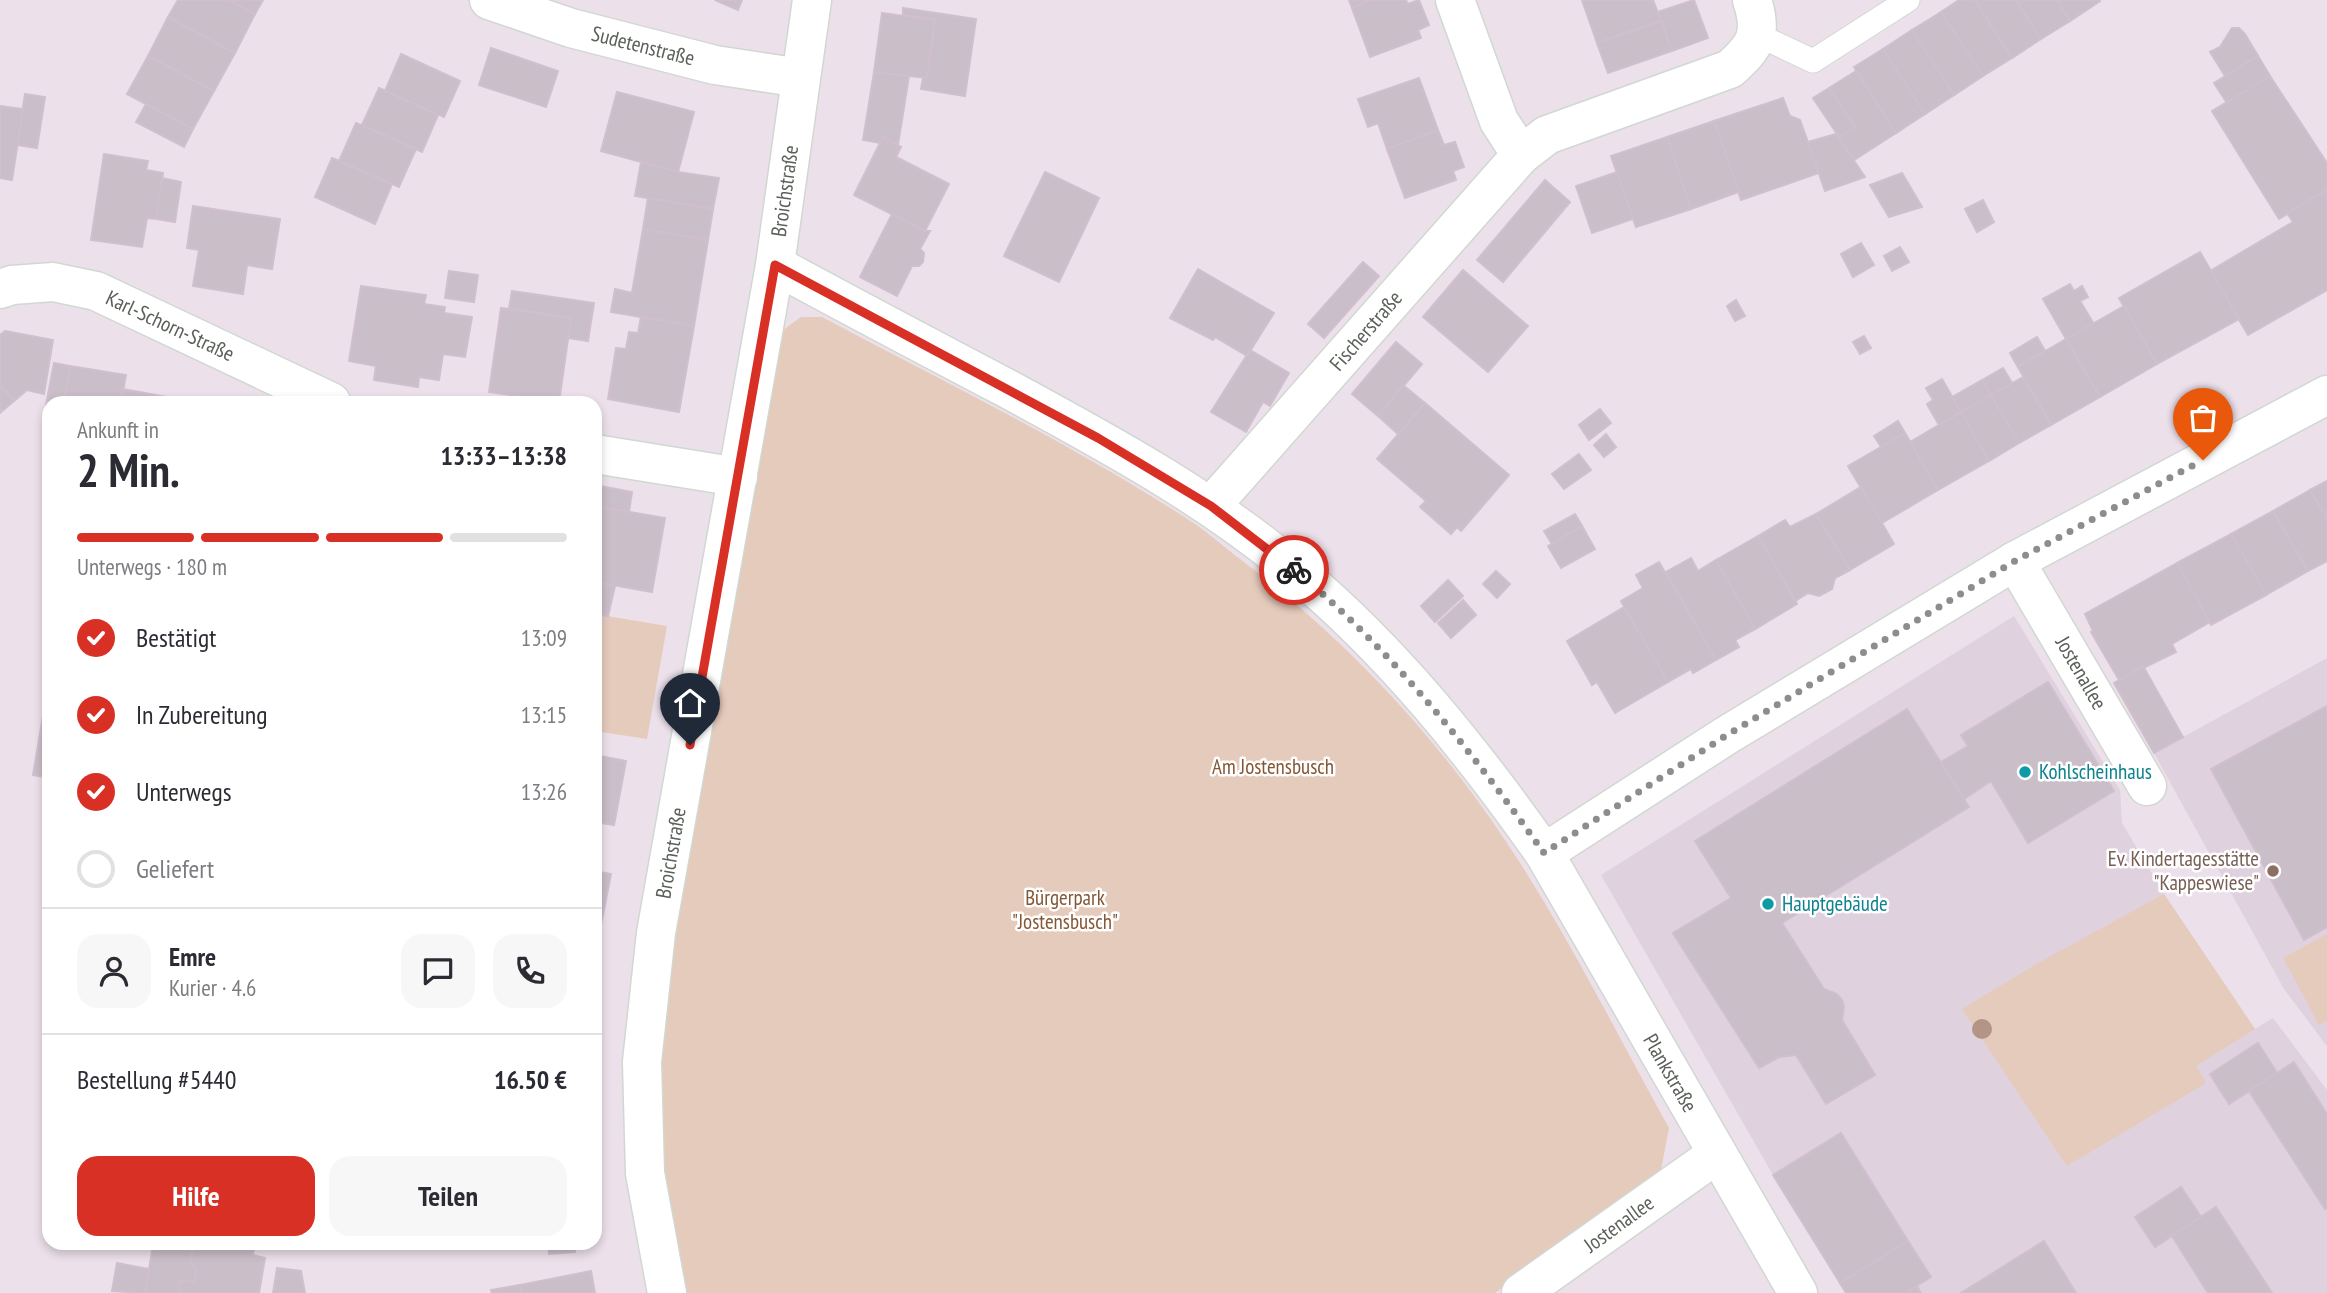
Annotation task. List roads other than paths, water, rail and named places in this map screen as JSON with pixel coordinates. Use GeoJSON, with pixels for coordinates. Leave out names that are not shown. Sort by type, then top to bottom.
{"type":"FeatureCollection","features":[{"type":"Feature","properties":{"kind":"street","name":"Sudetenstraße"},"geometry":{"type":"LineString","coordinates":[[489,0],[571,27],[715,65],[801,78]]}},
{"type":"Feature","properties":{"kind":"street","name":"Broichstraße"},"geometry":{"type":"LineString","coordinates":[[667,1293],[645,1173],[642,1062],[656,933],[775,265],[812,0]]}},
{"type":"Feature","properties":{"kind":"street"},"geometry":{"type":"LineString","coordinates":[[1454,0],[1499,121],[1521,155]]}},
{"type":"Feature","properties":{"kind":"street","name":"Fischerstraße"},"geometry":{"type":"LineString","coordinates":[[1211,506],[1521,155],[1548,135],[1730,69],[1749,53],[1755,18]]}},
{"type":"Feature","properties":{"kind":"street"},"geometry":{"type":"LineString","coordinates":[[775,265],[1098,438],[1211,506],[1297,572],[1363,633],[1432,706],[1499,790],[1544,853],[1727,735],[2015,561],[2327,395]]}},
{"type":"Feature","properties":{"kind":"street","name":"Karl-Schorn-Straße"},"geometry":{"type":"LineString","coordinates":[[0,289],[12,285],[53,282],[96,290],[318,396]]}},
{"type":"Feature","properties":{"kind":"street"},"geometry":{"type":"LineString","coordinates":[[602,455],[738,477]]}},
{"type":"Feature","properties":{"kind":"street","name":"Jostenallee"},"geometry":{"type":"LineString","coordinates":[[2015,561],[2147,786]]}},
{"type":"Feature","properties":{"kind":"street","name":"Plankstraße"},"geometry":{"type":"LineString","coordinates":[[1544,853],[1798,1293]]}},
{"type":"Feature","properties":{"kind":"street","name":"Jostenallee"},"geometry":{"type":"LineString","coordinates":[[1521,1293],[1717,1154]]}},
{"type":"Feature","properties":{"kind":"lane"},"geometry":{"type":"LineString","coordinates":[[1755,18],[1813,61],[1908,0]]}},
{"type":"Feature","properties":{"kind":"place","name":"Kohlscheinhaus"},"geometry":{"type":"Point","coordinates":[2025,772]}},
{"type":"Feature","properties":{"kind":"place","name":"Ev. Kindertagesstätte \"Kappeswiese\""},"geometry":{"type":"Point","coordinates":[2273,871]}},
{"type":"Feature","properties":{"kind":"place","name":"Hauptgebäude"},"geometry":{"type":"Point","coordinates":[1768,904]}},
{"type":"Feature","properties":{"kind":"park label","name":"Am Jostensbusch"},"geometry":{"type":"Point","coordinates":[1273,767]}},
{"type":"Feature","properties":{"kind":"park label","name":"Bürgerpark \"Jostensbusch\""},"geometry":{"type":"Point","coordinates":[1065,910]}}]}
